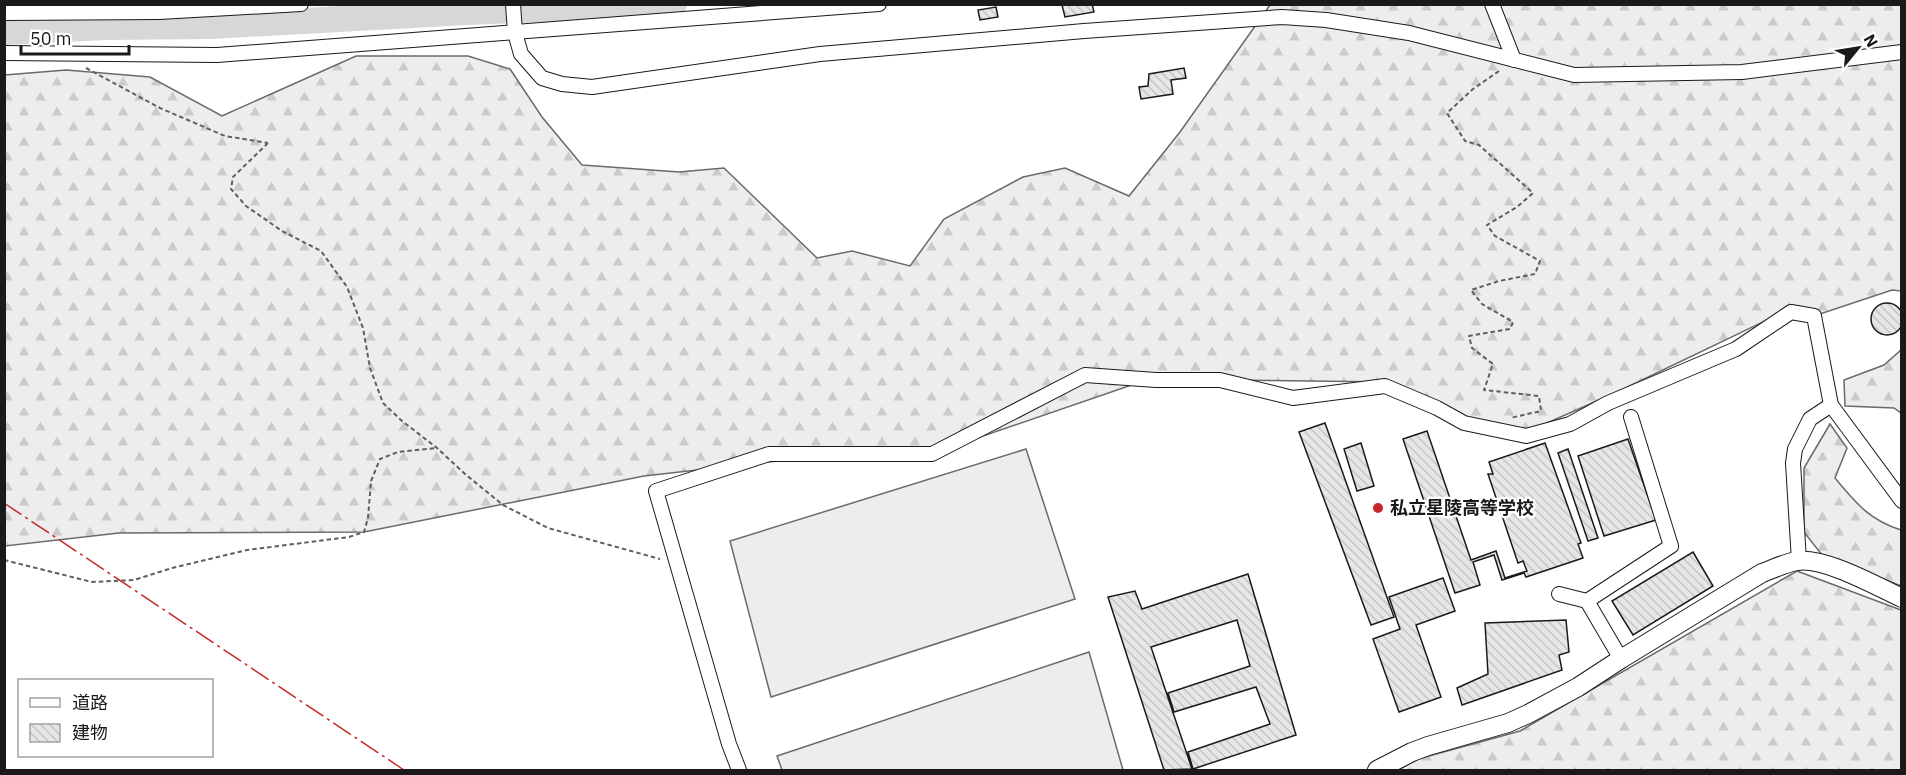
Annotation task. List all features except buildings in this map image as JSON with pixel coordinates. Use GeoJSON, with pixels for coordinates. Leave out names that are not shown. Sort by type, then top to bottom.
{"type":"FeatureCollection","features":[{"type":"Feature","properties":{"kind":"street"},"geometry":{"type":"LineString","coordinates":[[4,13],[159,12],[301,4]]}},
{"type":"Feature","properties":{"kind":"street"},"geometry":{"type":"LineString","coordinates":[[513,4],[515,33],[521,54],[542,78],[562,84],[592,87],[820,54],[1282,17],[1326,20],[1409,33],[1574,75],[1730,72],[1902,52]]}},
{"type":"Feature","properties":{"kind":"street"},"geometry":{"type":"LineString","coordinates":[[4,53],[217,55],[879,4]]}},
{"type":"Feature","properties":{"kind":"street"},"geometry":{"type":"LineString","coordinates":[[1492,4],[1514,60]]}},
{"type":"Feature","properties":{"kind":"street"},"geometry":{"type":"LineString","coordinates":[[739,771],[729,744],[656,490],[769,454],[932,454],[1085,375],[1156,380],[1220,380],[1293,398],[1385,386],[1437,408],[1464,423],[1526,436],[1570,424],[1608,403],[1736,349],[1791,312],[1814,316],[1831,405],[1900,498]]}},
{"type":"Feature","properties":{"kind":"street"},"geometry":{"type":"LineString","coordinates":[[1799,561],[1793,463],[1795,449],[1810,419],[1831,405]]}},
{"type":"Feature","properties":{"kind":"street"},"geometry":{"type":"LineString","coordinates":[[1587,601],[1671,546],[1631,417]]}},
{"type":"Feature","properties":{"kind":"street"},"geometry":{"type":"LineString","coordinates":[[1377,771],[1428,746],[1518,719],[1578,687],[1761,573],[1799,561],[1832,566],[1902,598]]}},
{"type":"Feature","properties":{"kind":"street"},"geometry":{"type":"LineString","coordinates":[[1559,594],[1587,601],[1621,659]]}},
{"type":"Feature","properties":{"kind":"path"},"geometry":{"type":"LineString","coordinates":[[68,52],[86,68],[160,108],[225,136],[268,142],[232,177],[231,189],[246,206],[282,231],[321,251],[346,287],[363,328],[370,368],[383,403],[465,474],[503,505],[548,528],[660,559]]}},
{"type":"Feature","properties":{"kind":"path"},"geometry":{"type":"LineString","coordinates":[[1510,418],[1541,411],[1539,396],[1484,390],[1494,364],[1472,348],[1469,336],[1510,328],[1513,322],[1482,304],[1471,290],[1499,281],[1535,274],[1540,261],[1495,236],[1487,225],[1517,207],[1533,193],[1479,145],[1465,141],[1447,113],[1473,89],[1514,60]]}},
{"type":"Feature","properties":{"kind":"path"},"geometry":{"type":"LineString","coordinates":[[4,560],[92,582],[134,580],[172,568],[247,550],[349,537],[364,532],[368,518],[371,481],[380,459],[398,452],[437,448]]}},
{"type":"Feature","properties":{"kind":"green space"},"geometry":{"type":"Polygon","coordinates":[[[1270,5],[1901,5],[1901,291],[1892,290],[1814,316],[1792,308],[1617,392],[1529,431],[1479,426],[1388,382],[1149,379],[922,457],[885,449],[644,476],[364,532],[119,533],[5,546],[5,75],[66,70],[150,77],[222,116],[356,56],[468,56],[510,69],[542,117],[582,165],[679,172],[724,168],[817,258],[852,251],[910,266],[944,219],[1023,177],[1065,168],[1129,196],[1180,132],[1270,5]]]}},
{"type":"Feature","properties":{"kind":"green space"},"geometry":{"type":"Polygon","coordinates":[[[1901,350],[1901,413],[1894,408],[1845,406],[1844,380],[1884,365],[1901,350]]]}},
{"type":"Feature","properties":{"kind":"green space"},"geometry":{"type":"Polygon","coordinates":[[[1830,424],[1847,448],[1835,478],[1872,516],[1901,530],[1901,586],[1822,555],[1804,532],[1804,468],[1830,424]]]}},
{"type":"Feature","properties":{"kind":"green space"},"geometry":{"type":"Polygon","coordinates":[[[1797,571],[1901,610],[1901,770],[1398,770],[1418,759],[1520,731],[1797,571]]]}},
{"type":"Feature","properties":{"kind":"shaded area"},"geometry":{"type":"Polygon","coordinates":[[[1026,449],[1075,599],[771,697],[730,541],[1026,449]]]}},
{"type":"Feature","properties":{"kind":"shaded area"},"geometry":{"type":"Polygon","coordinates":[[[1089,652],[1123,770],[782,770],[777,756],[1089,652]]]}},
{"type":"Feature","properties":{"kind":"waterway"},"geometry":{"type":"LineString","coordinates":[[4,32],[106,27],[212,26],[466,12],[674,4]]}},
{"type":"Feature","properties":{"kind":"power"},"geometry":{"type":"LineString","coordinates":[[4,503],[404,770]]}},
{"type":"Feature","properties":{"kind":"place","name":"私立星陵高等学校"},"geometry":{"type":"Point","coordinates":[1378,508]}}]}
